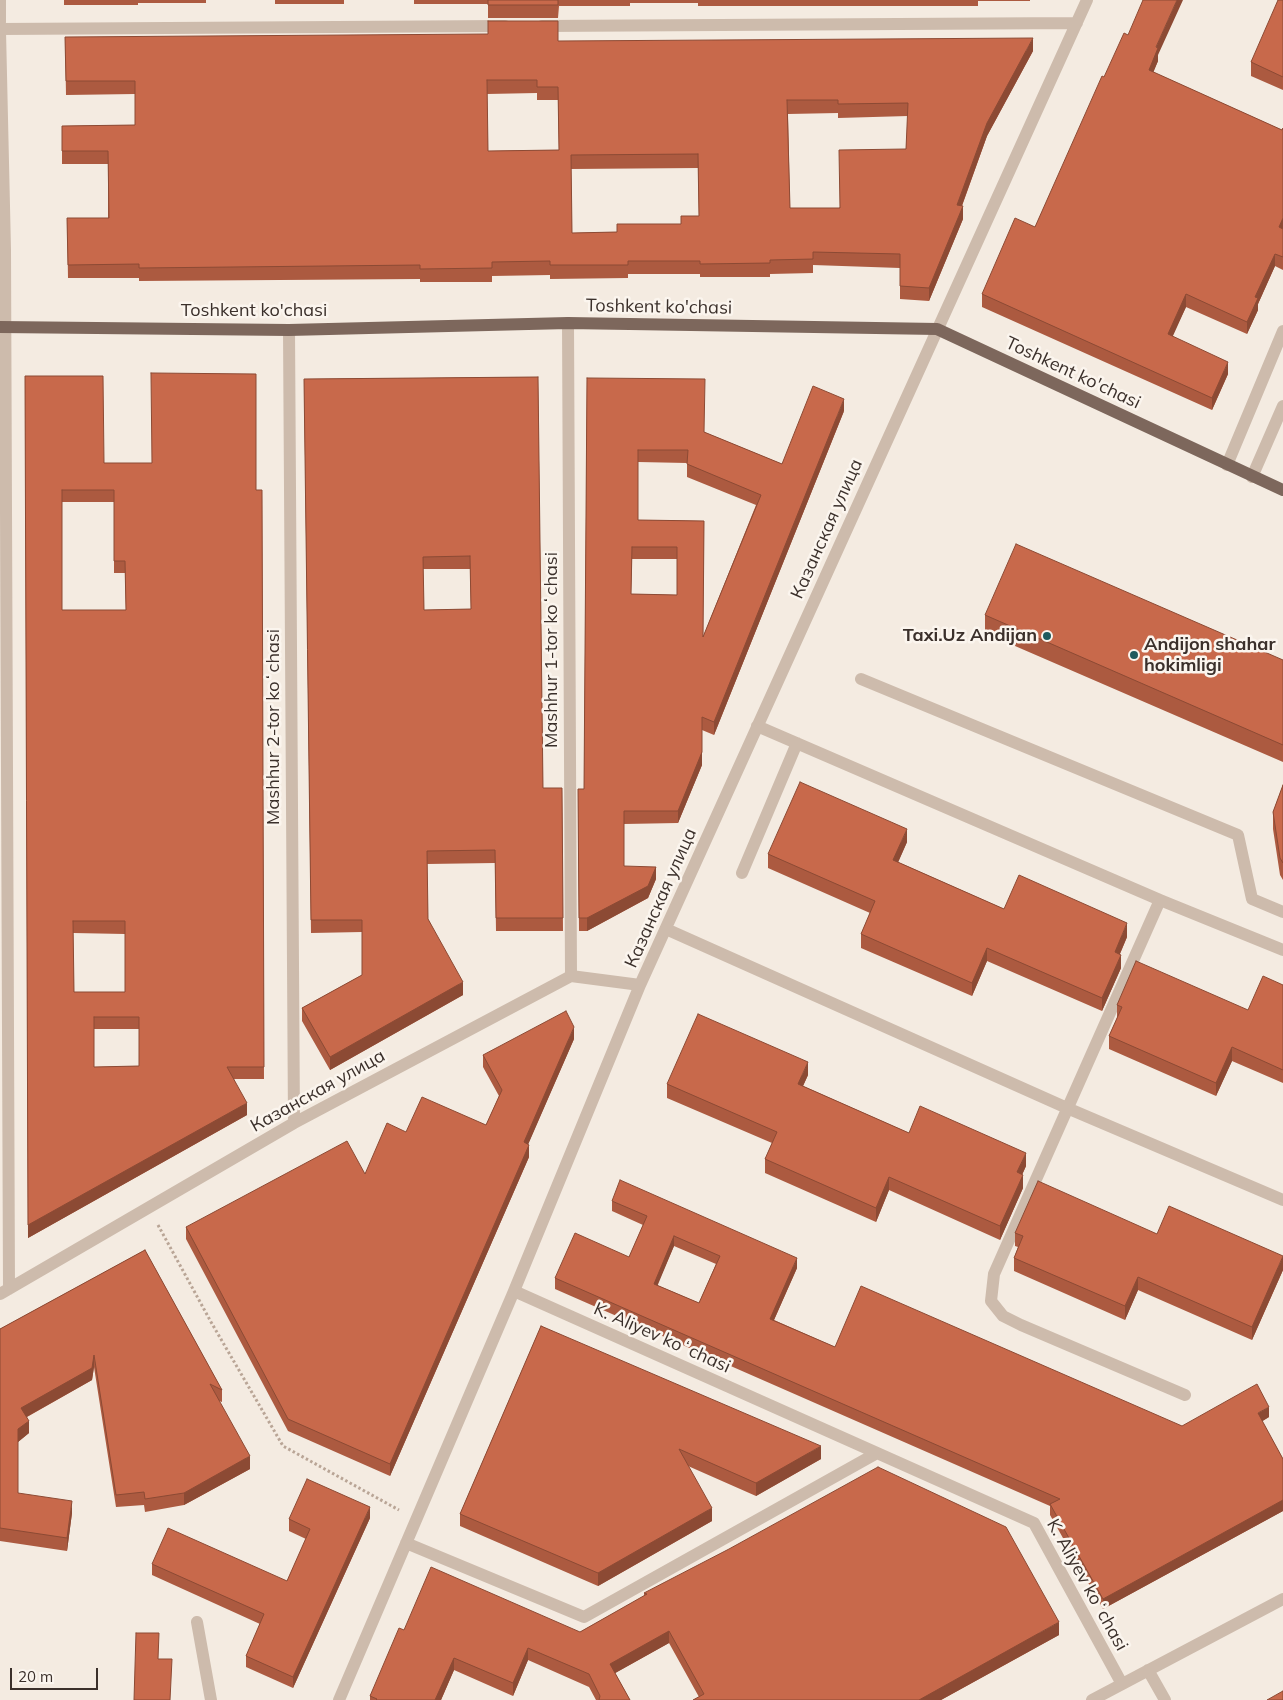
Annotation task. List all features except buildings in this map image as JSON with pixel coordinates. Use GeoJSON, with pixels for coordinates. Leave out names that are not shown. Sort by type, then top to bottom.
{"type":"FeatureCollection","features":[{"type":"Feature","properties":{"kind":"main road","name":"Toshkent ko'chasi"},"geometry":{"type":"LineString","coordinates":[[3,327],[289,330],[568,323],[937,329],[1283,490]]}},
{"type":"Feature","properties":{"kind":"street"},"geometry":{"type":"LineString","coordinates":[[0,0],[0,22]]}},
{"type":"Feature","properties":{"kind":"street","name":"Казанская улица"},"geometry":{"type":"LineString","coordinates":[[5,1292],[294,1123],[571,976],[640,985],[1087,0]]}},
{"type":"Feature","properties":{"kind":"street"},"geometry":{"type":"LineString","coordinates":[[5,1292],[3,250],[0,30],[1077,23]]}},
{"type":"Feature","properties":{"kind":"street","name":"Mashhur 1-tor koʻchasi"},"geometry":{"type":"LineString","coordinates":[[568,323],[571,976]]}},
{"type":"Feature","properties":{"kind":"street","name":"Mashhur 2-tor koʻchasi"},"geometry":{"type":"LineString","coordinates":[[289,330],[294,1123]]}},
{"type":"Feature","properties":{"kind":"street"},"geometry":{"type":"LineString","coordinates":[[1227,465],[1283,331]]}},
{"type":"Feature","properties":{"kind":"street"},"geometry":{"type":"LineString","coordinates":[[1252,476],[1283,406]]}},
{"type":"Feature","properties":{"kind":"street"},"geometry":{"type":"LineString","coordinates":[[861,679],[1238,835],[1252,898],[1283,912]]}},
{"type":"Feature","properties":{"kind":"street"},"geometry":{"type":"LineString","coordinates":[[757,726],[1160,900],[1283,950]]}},
{"type":"Feature","properties":{"kind":"street"},"geometry":{"type":"LineString","coordinates":[[742,873],[797,744]]}},
{"type":"Feature","properties":{"kind":"street"},"geometry":{"type":"LineString","coordinates":[[1160,900],[994,1274],[991,1301],[1003,1316],[1021,1326],[1185,1395]]}},
{"type":"Feature","properties":{"kind":"street"},"geometry":{"type":"LineString","coordinates":[[666,929],[1067,1108],[1283,1200]]}},
{"type":"Feature","properties":{"kind":"street"},"geometry":{"type":"LineString","coordinates":[[339,1700],[514,1291],[640,985]]}},
{"type":"Feature","properties":{"kind":"street","name":"K. Aliyev koʻchasi"},"geometry":{"type":"LineString","coordinates":[[514,1291],[1034,1523],[1122,1684]]}},
{"type":"Feature","properties":{"kind":"street"},"geometry":{"type":"LineString","coordinates":[[406,1543],[584,1617],[877,1453]]}},
{"type":"Feature","properties":{"kind":"street"},"geometry":{"type":"LineString","coordinates":[[1092,1700],[1283,1599]]}},
{"type":"Feature","properties":{"kind":"street"},"geometry":{"type":"LineString","coordinates":[[197,1622],[211,1700]]}},
{"type":"Feature","properties":{"kind":"street"},"geometry":{"type":"LineString","coordinates":[[1148,1670],[1165,1700]]}},
{"type":"Feature","properties":{"kind":"path"},"geometry":{"type":"LineString","coordinates":[[148,1207],[211,1322],[283,1446],[416,1520]]}},
{"type":"Feature","properties":{"kind":"place","name":"Taxi.Uz Andijan"},"geometry":{"type":"Point","coordinates":[1047,636]}},
{"type":"Feature","properties":{"kind":"place","name":"Andijon shahar hokimligi"},"geometry":{"type":"Point","coordinates":[1134,655]}}]}
